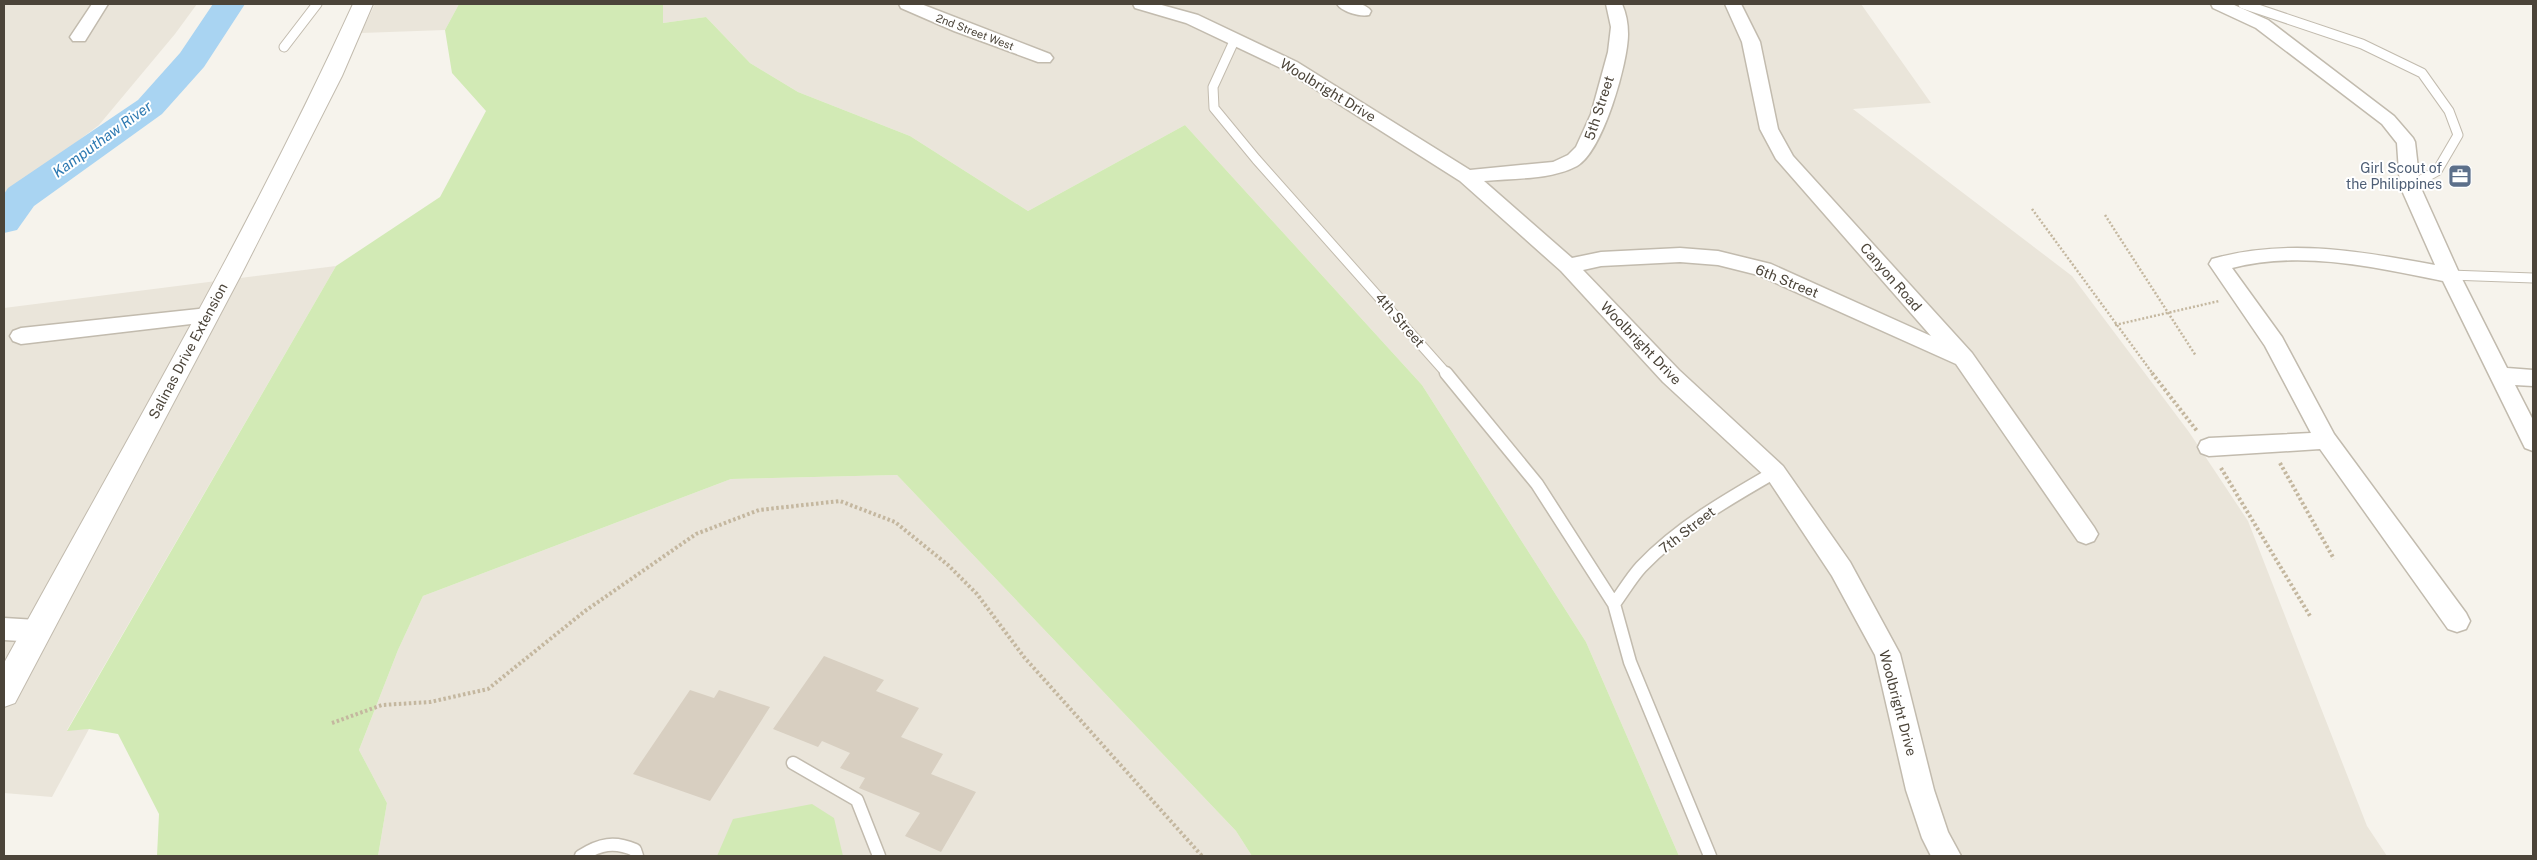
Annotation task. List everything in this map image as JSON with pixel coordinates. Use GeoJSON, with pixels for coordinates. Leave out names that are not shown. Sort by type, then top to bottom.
{"type":"FeatureCollection","features":[{"type":"Feature","properties":{"kind":"street"},"geometry":{"type":"LineString","coordinates":[[79,37],[99,4]]}},
{"type":"Feature","properties":{"kind":"street","name":"Salinas Drive Extension"},"geometry":{"type":"LineString","coordinates":[[4,693],[119,484],[161,400],[208,315],[331,76],[363,4]]}},
{"type":"Feature","properties":{"kind":"street","name":"2nd Street West"},"geometry":{"type":"LineString","coordinates":[[907,4],[1044,58]]}},
{"type":"Feature","properties":{"kind":"street","name":"Woolbright Drive"},"geometry":{"type":"LineString","coordinates":[[1141,4],[1192,19],[1291,66],[1467,177],[1568,266],[1671,376],[1775,472],[1842,570],[1888,654],[1920,790],[1936,838],[1947,856]]}},
{"type":"Feature","properties":{"kind":"street"},"geometry":{"type":"LineString","coordinates":[[1346,4],[1363,11]]}},
{"type":"Feature","properties":{"kind":"street","name":"5th Street"},"geometry":{"type":"LineString","coordinates":[[1467,177],[1555,168],[1568,164],[1583,152],[1592,136],[1619,40],[1620,19],[1614,4]]}},
{"type":"Feature","properties":{"kind":"street","name":"Canyon Road"},"geometry":{"type":"LineString","coordinates":[[1734,4],[1751,42],[1769,129],[1785,159],[1964,360],[2086,534]]}},
{"type":"Feature","properties":{"kind":"street"},"geometry":{"type":"LineString","coordinates":[[2219,4],[2262,24],[2388,120],[2406,142],[2410,186],[2498,375],[2533,442]]}},
{"type":"Feature","properties":{"kind":"street"},"geometry":{"type":"LineString","coordinates":[[2450,275],[2327,253],[2244,256],[2219,264],[2239,295],[2274,342],[2326,440],[2457,621]]}},
{"type":"Feature","properties":{"kind":"street","name":"6th Street"},"geometry":{"type":"LineString","coordinates":[[1568,266],[1601,258],[1680,255],[1718,258],[1736,262],[1764,269],[1964,360]]}},
{"type":"Feature","properties":{"kind":"street"},"geometry":{"type":"LineString","coordinates":[[20,336],[208,315]]}},
{"type":"Feature","properties":{"kind":"street"},"geometry":{"type":"LineString","coordinates":[[2498,375],[2533,378]]}},
{"type":"Feature","properties":{"kind":"street"},"geometry":{"type":"LineString","coordinates":[[2209,447],[2270,445],[2326,440]]}},
{"type":"Feature","properties":{"kind":"street"},"geometry":{"type":"LineString","coordinates":[[4,629],[37,631]]}},
{"type":"Feature","properties":{"kind":"lane"},"geometry":{"type":"LineString","coordinates":[[284,47],[317,4]]}},
{"type":"Feature","properties":{"kind":"lane"},"geometry":{"type":"LineString","coordinates":[[2243,4],[2362,44],[2422,73],[2449,111],[2458,135],[2437,171],[2410,186]]}},
{"type":"Feature","properties":{"kind":"lane","name":"4th Street"},"geometry":{"type":"LineString","coordinates":[[1235,39],[1213,87],[1214,108],[1256,159],[1438,364],[1537,484],[1614,604],[1630,662],[1710,856]]}},
{"type":"Feature","properties":{"kind":"lane"},"geometry":{"type":"LineString","coordinates":[[2450,275],[2533,278]]}},
{"type":"Feature","properties":{"kind":"lane","name":"7th Street"},"geometry":{"type":"LineString","coordinates":[[1614,604],[1641,568],[1682,531],[1738,492],[1775,472]]}},
{"type":"Feature","properties":{"kind":"lane"},"geometry":{"type":"LineString","coordinates":[[793,763],[857,800],[879,856]]}},
{"type":"Feature","properties":{"kind":"lane"},"geometry":{"type":"LineString","coordinates":[[581,856],[598,845],[618,842],[635,850],[637,856]]}},
{"type":"Feature","properties":{"kind":"path"},"geometry":{"type":"LineString","coordinates":[[2032,209],[2115,325],[2209,447],[2310,616]]}},
{"type":"Feature","properties":{"kind":"path"},"geometry":{"type":"LineString","coordinates":[[2105,215],[2196,356]]}},
{"type":"Feature","properties":{"kind":"path"},"geometry":{"type":"LineString","coordinates":[[2115,325],[2169,314],[2239,295]]}},
{"type":"Feature","properties":{"kind":"path"},"geometry":{"type":"LineString","coordinates":[[2270,445],[2334,559]]}},
{"type":"Feature","properties":{"kind":"path"},"geometry":{"type":"LineString","coordinates":[[332,723],[382,705],[430,702],[488,689],[585,611],[696,534],[758,510],[840,501],[895,522],[948,565],[977,594],[1024,657],[1202,856]]}},
{"type":"Feature","properties":{"kind":"shaded area"},"geometry":{"type":"Polygon","coordinates":[[[4,4],[197,4],[175,34],[99,125],[4,197],[4,4]]]}},
{"type":"Feature","properties":{"kind":"shaded area"},"geometry":{"type":"Polygon","coordinates":[[[375,4],[459,4],[445,30],[361,33],[375,4]]]}},
{"type":"Feature","properties":{"kind":"shaded area"},"geometry":{"type":"Polygon","coordinates":[[[663,4],[1861,4],[1931,103],[1853,109],[2072,276],[2189,432],[2248,521],[2367,826],[2387,856],[1679,856],[1586,642],[1422,385],[1185,125],[1028,211],[910,136],[798,92],[750,63],[706,17],[663,23],[663,4]]]}},
{"type":"Feature","properties":{"kind":"shaded area"},"geometry":{"type":"Polygon","coordinates":[[[336,266],[67,730],[89,729],[52,797],[4,793],[4,308],[336,266]]]}},
{"type":"Feature","properties":{"kind":"shaded area"},"geometry":{"type":"Polygon","coordinates":[[[897,475],[1236,831],[1252,856],[378,856],[387,803],[359,750],[398,650],[423,596],[731,479],[897,475]]]}},
{"type":"Feature","properties":{"kind":"green space"},"geometry":{"type":"Polygon","coordinates":[[[459,4],[663,4],[663,23],[706,17],[750,63],[798,92],[910,136],[1028,211],[1185,125],[1422,385],[1586,642],[1679,856],[1252,856],[1236,831],[897,475],[731,479],[423,596],[398,650],[359,750],[387,803],[378,856],[157,856],[159,814],[118,734],[89,729],[67,731],[336,266],[440,197],[486,111],[452,73],[445,30],[459,4]]]}},
{"type":"Feature","properties":{"kind":"green space"},"geometry":{"type":"Polygon","coordinates":[[[812,804],[834,818],[843,856],[717,856],[733,819],[812,804]]]}},
{"type":"Feature","properties":{"kind":"building"},"geometry":{"type":"Polygon","coordinates":[[[824,656],[884,680],[876,691],[919,708],[901,737],[943,754],[931,774],[976,792],[941,852],[905,836],[920,813],[859,788],[865,778],[840,768],[850,753],[822,741],[818,747],[773,729],[824,656]]]}},
{"type":"Feature","properties":{"kind":"building"},"geometry":{"type":"Polygon","coordinates":[[[690,690],[714,698],[719,690],[770,707],[710,801],[633,774],[690,690]]]}},
{"type":"Feature","properties":{"kind":"waterway","name":"Kamputhaw River"},"geometry":{"type":"LineString","coordinates":[[4,221],[21,197],[150,107],[192,60],[229,4]]}},
{"type":"Feature","properties":{"kind":"place","name":"Girl Scout of the Philippines"},"geometry":{"type":"Point","coordinates":[2460,176]}}]}
